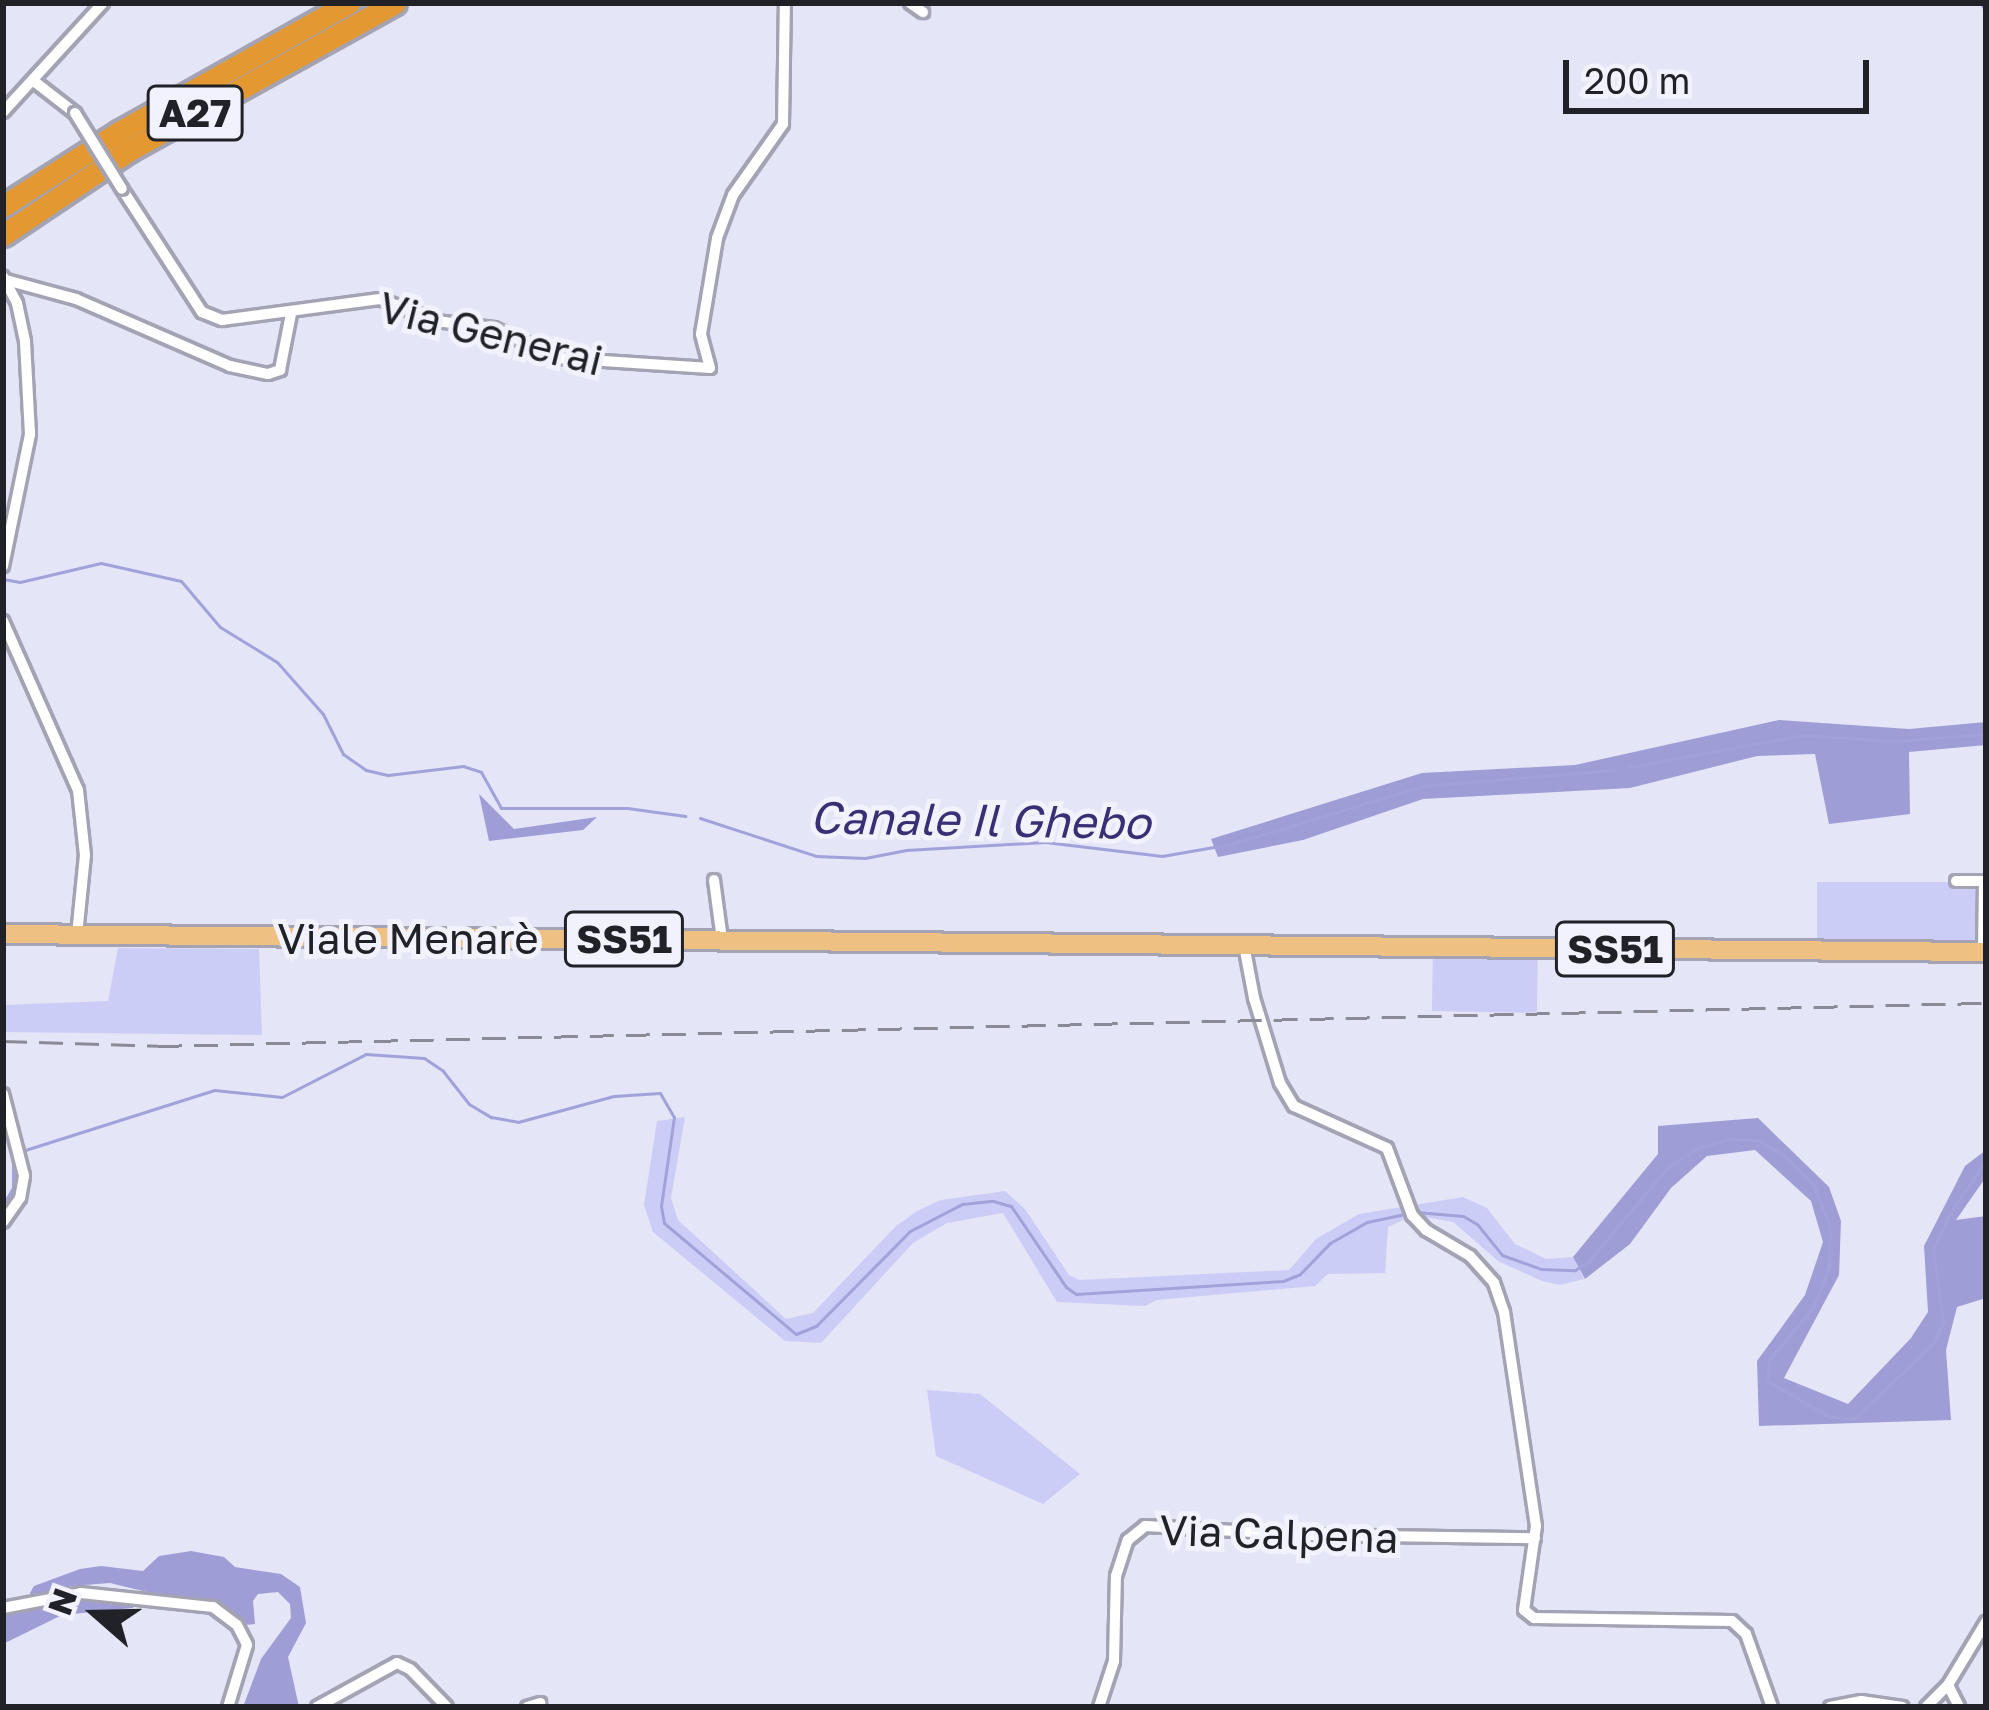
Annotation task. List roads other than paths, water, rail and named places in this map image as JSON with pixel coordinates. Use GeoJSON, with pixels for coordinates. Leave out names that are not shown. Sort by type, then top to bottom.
{"type":"FeatureCollection","features":[{"type":"Feature","properties":{"kind":"highway","name":"A27"},"geometry":{"type":"LineString","coordinates":[[3,206],[119,132],[349,3]]}},
{"type":"Feature","properties":{"kind":"highway","name":"A27"},"geometry":{"type":"LineString","coordinates":[[3,235],[128,152],[395,3]]}},
{"type":"Feature","properties":{"kind":"main road","name":"Viale Menarè"},"geometry":{"type":"LineString","coordinates":[[3,934],[1244,945]]}},
{"type":"Feature","properties":{"kind":"main road","name":"SS51"},"geometry":{"type":"LineString","coordinates":[[1244,945],[1984,952]]}},
{"type":"Feature","properties":{"kind":"street"},"geometry":{"type":"LineString","coordinates":[[3,112],[103,3]]}},
{"type":"Feature","properties":{"kind":"street","name":"Via Generai"},"geometry":{"type":"LineString","coordinates":[[35,82],[74,113],[202,312],[222,320],[380,299],[436,321],[494,328],[558,358],[710,368],[700,334],[717,238],[733,195],[783,124],[784,3]]}},
{"type":"Feature","properties":{"kind":"street"},"geometry":{"type":"LineString","coordinates":[[910,3],[923,12]]}},
{"type":"Feature","properties":{"kind":"street"},"geometry":{"type":"LineString","coordinates":[[5,278],[76,299],[230,366],[268,374],[280,370],[291,314]]}},
{"type":"Feature","properties":{"kind":"street"},"geometry":{"type":"LineString","coordinates":[[3,566],[30,434],[25,341],[5,278]]}},
{"type":"Feature","properties":{"kind":"street"},"geometry":{"type":"LineString","coordinates":[[3,622],[78,790],[85,855],[77,935]]}},
{"type":"Feature","properties":{"kind":"street"},"geometry":{"type":"LineString","coordinates":[[714,880],[722,940]]}},
{"type":"Feature","properties":{"kind":"street"},"geometry":{"type":"LineString","coordinates":[[1956,881],[1985,881],[1984,952]]}},
{"type":"Feature","properties":{"kind":"street"},"geometry":{"type":"LineString","coordinates":[[1244,945],[1254,998],[1280,1083],[1294,1106],[1387,1148],[1411,1211],[1426,1230],[1470,1256],[1494,1283],[1511,1355],[1534,1538],[1522,1603],[1528,1616],[1732,1621],[1745,1634],[1772,1707]]}},
{"type":"Feature","properties":{"kind":"street"},"geometry":{"type":"LineString","coordinates":[[3,1094],[20,1149],[22,1187],[3,1222]]}},
{"type":"Feature","properties":{"kind":"street","name":"Via Calpena"},"geometry":{"type":"LineString","coordinates":[[1099,1707],[1114,1661],[1116,1576],[1136,1529],[1534,1538]]}},
{"type":"Feature","properties":{"kind":"street"},"geometry":{"type":"LineString","coordinates":[[3,1608],[81,1593],[213,1607],[237,1625],[247,1645],[228,1707]]}},
{"type":"Feature","properties":{"kind":"street"},"geometry":{"type":"LineString","coordinates":[[1926,1707],[1948,1685],[1986,1622]]}},
{"type":"Feature","properties":{"kind":"street"},"geometry":{"type":"LineString","coordinates":[[316,1707],[397,1663],[410,1669],[447,1707]]}},
{"type":"Feature","properties":{"kind":"street"},"geometry":{"type":"LineString","coordinates":[[1948,1685],[1959,1707]]}},
{"type":"Feature","properties":{"kind":"street"},"geometry":{"type":"LineString","coordinates":[[1830,1707],[1861,1701],[1903,1707]]}},
{"type":"Feature","properties":{"kind":"waterway","name":"Canale Il Ghebo"},"geometry":{"type":"LineString","coordinates":[[3,579],[20,582],[101,563],[181,581],[220,627],[277,662],[323,714],[343,754],[366,770],[388,775],[463,766],[481,772],[501,808],[627,808],[685,816]]}},
{"type":"Feature","properties":{"kind":"waterway","name":"Canale Il Ghebo"},"geometry":{"type":"LineString","coordinates":[[1630,767],[1802,735],[1894,741],[1986,734]]}},
{"type":"Feature","properties":{"kind":"waterway","name":"Canale Il Ghebo"},"geometry":{"type":"LineString","coordinates":[[700,818],[816,856],[865,858],[906,850],[1045,842],[1162,856],[1231,844],[1423,786],[1614,770]]}},
{"type":"Feature","properties":{"kind":"waterway"},"geometry":{"type":"LineString","coordinates":[[22,1151],[214,1090],[282,1097],[366,1054],[424,1058],[443,1071],[469,1104],[491,1117],[518,1122],[614,1096],[660,1093],[674,1117],[661,1206],[664,1223],[796,1334],[816,1326],[910,1231],[962,1204],[993,1201],[1011,1206],[1066,1287],[1076,1294],[1283,1281],[1300,1274],[1330,1243],[1367,1222],[1406,1214]]}},
{"type":"Feature","properties":{"kind":"waterway"},"geometry":{"type":"LineString","coordinates":[[1416,1212],[1463,1216],[1477,1224],[1502,1255],[1541,1269],[1575,1270],[1588,1262],[1668,1167],[1698,1148],[1730,1139],[1758,1140],[1786,1157],[1813,1184],[1830,1227],[1829,1267],[1814,1306],[1769,1360],[1767,1381],[1829,1416],[1853,1419],[1932,1345],[1943,1323],[1933,1249],[1951,1211],[1986,1160]]}},
{"type":"Feature","properties":{"kind":"waterway"},"geometry":{"type":"LineString","coordinates":[[3,1205],[13,1188],[13,1156]]}},
{"type":"Feature","properties":{"kind":"railway"},"geometry":{"type":"LineString","coordinates":[[3,1041],[158,1046],[1986,1003]]}}]}
